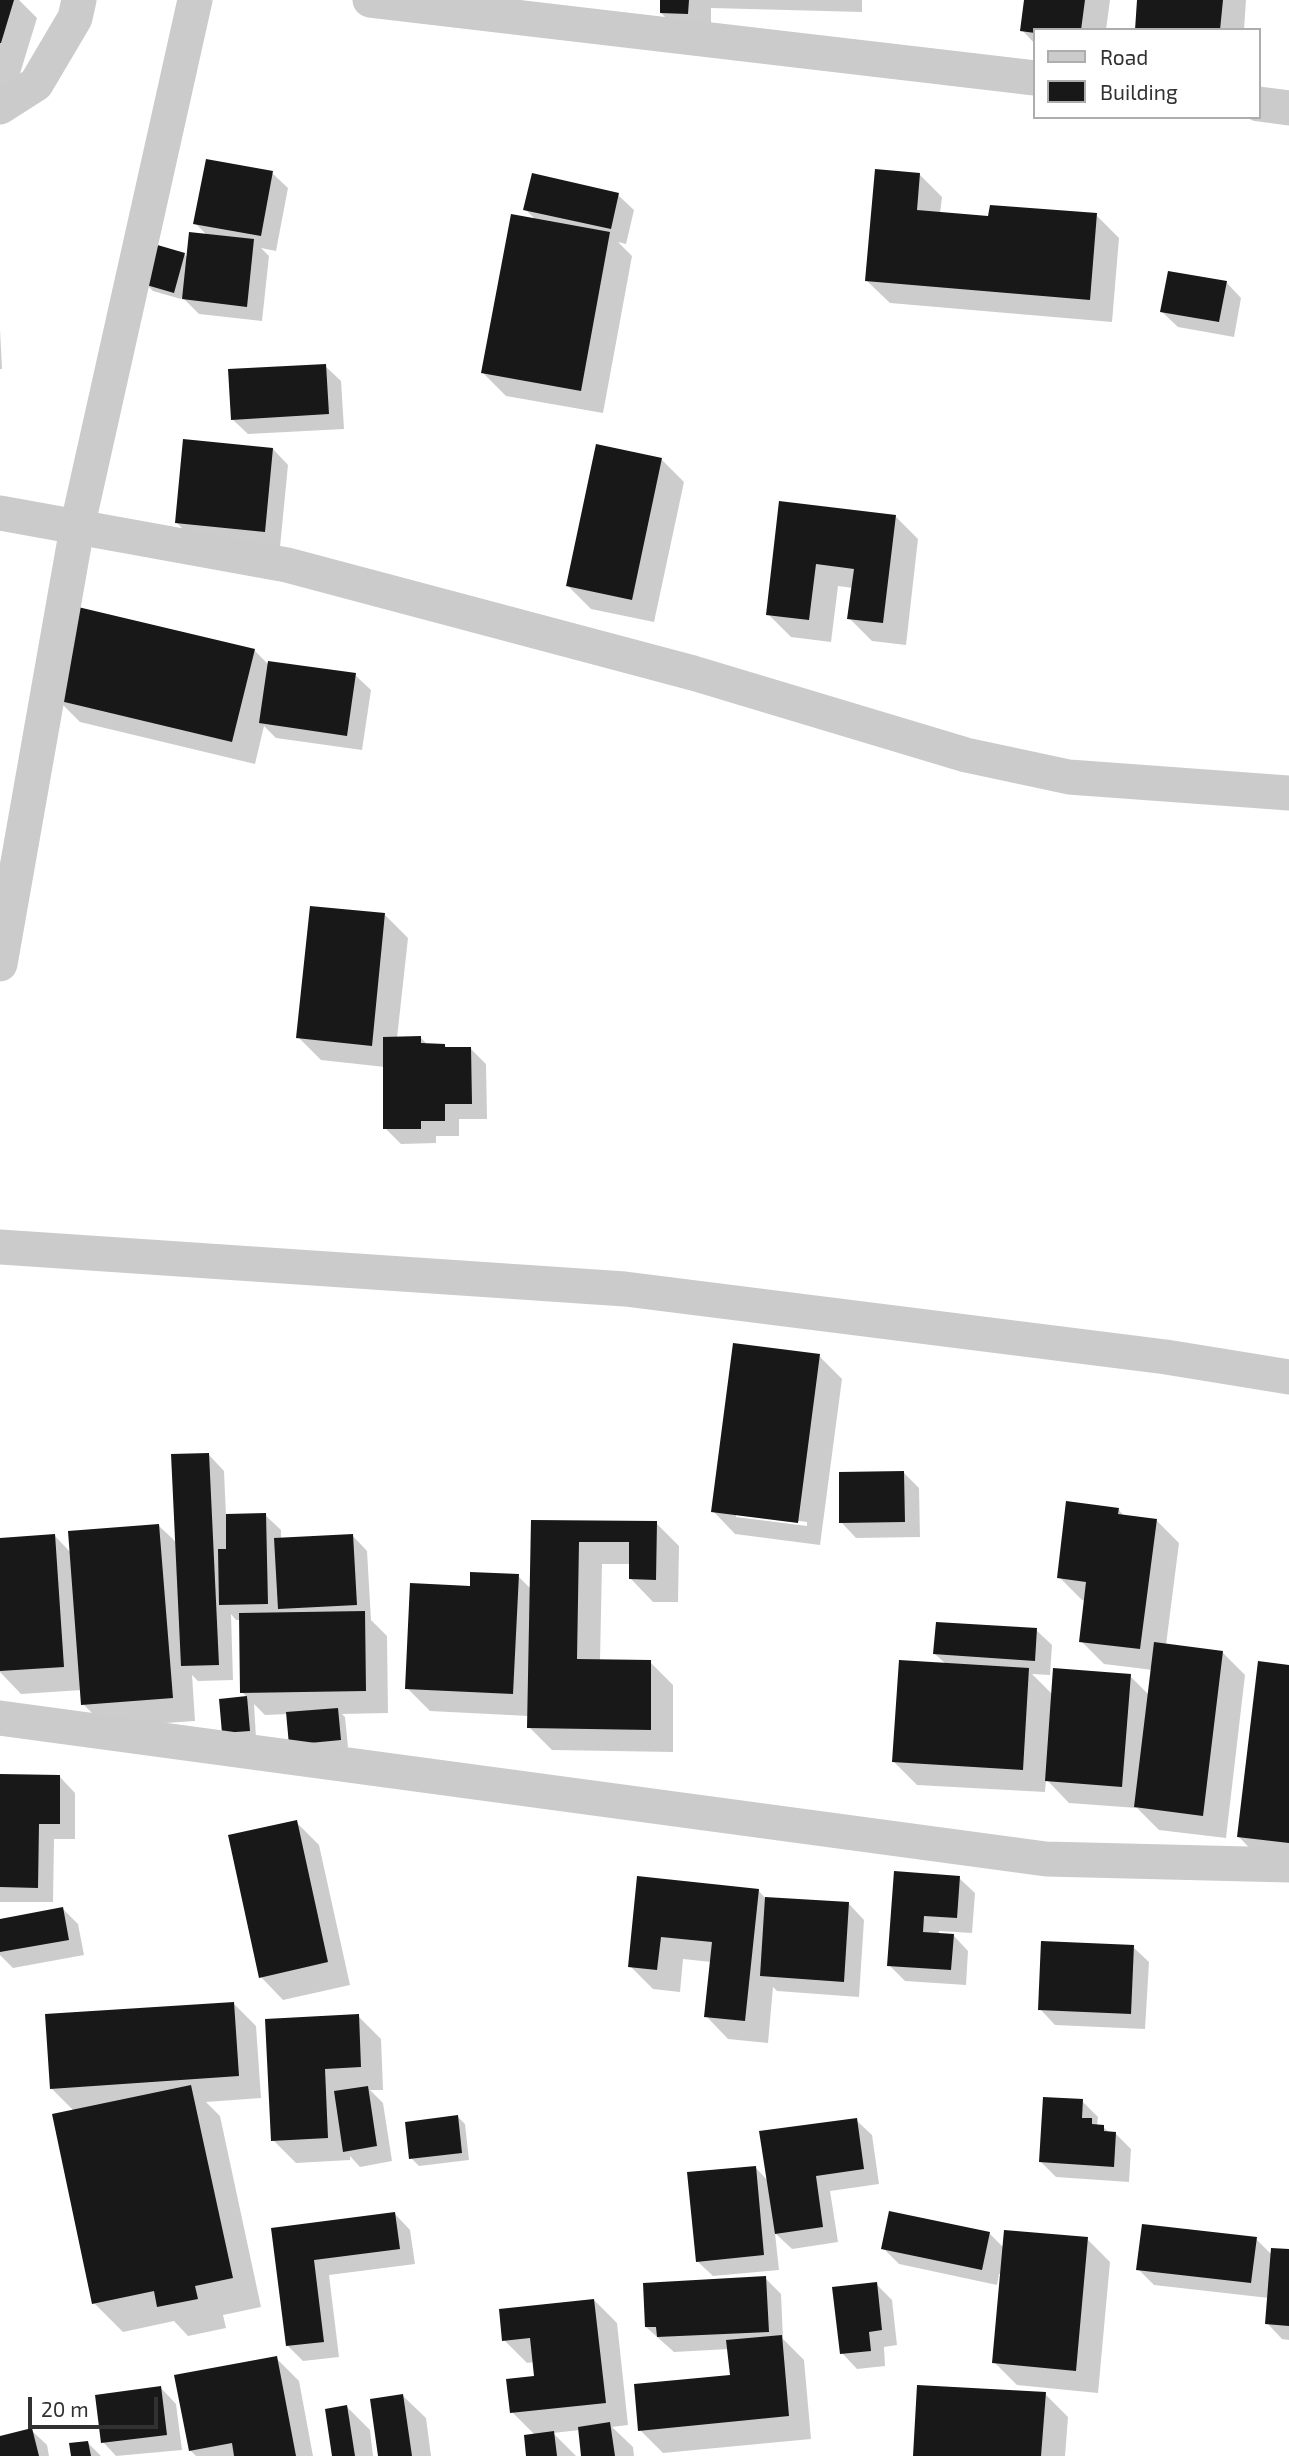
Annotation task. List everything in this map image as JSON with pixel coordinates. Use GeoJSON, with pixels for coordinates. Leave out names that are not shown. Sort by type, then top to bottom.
{"type":"FeatureCollection","features":[{"type":"Feature","properties":{"kind":"street"},"geometry":{"type":"LineString","coordinates":[[0,107],[36,84],[75,18],[79,0]]}},
{"type":"Feature","properties":{"kind":"street"},"geometry":{"type":"LineString","coordinates":[[0,964],[77,528],[195,0]]}},
{"type":"Feature","properties":{"kind":"street"},"geometry":{"type":"LineString","coordinates":[[370,0],[1034,78]]}},
{"type":"Feature","properties":{"kind":"street"},"geometry":{"type":"LineString","coordinates":[[1261,104],[1289,108]]}},
{"type":"Feature","properties":{"kind":"street"},"geometry":{"type":"LineString","coordinates":[[0,513],[287,565],[693,673],[966,755],[1069,777],[1289,793]]}},
{"type":"Feature","properties":{"kind":"street"},"geometry":{"type":"LineString","coordinates":[[0,1247],[625,1289],[1166,1357],[1289,1377]]}},
{"type":"Feature","properties":{"kind":"street"},"geometry":{"type":"LineString","coordinates":[[0,1718],[1046,1859],[1289,1865]]}},
{"type":"Feature","properties":{"kind":"building"},"geometry":{"type":"Polygon","coordinates":[[[0,0],[14,0],[1,43],[0,43],[0,0]]]}},
{"type":"Feature","properties":{"kind":"building"},"geometry":{"type":"Polygon","coordinates":[[[660,0],[689,0],[688,14],[660,13],[660,0]]]}},
{"type":"Feature","properties":{"kind":"building"},"geometry":{"type":"Polygon","coordinates":[[[1024,0],[1085,0],[1081,28],[1034,28],[1034,33],[1020,31],[1024,0]]]}},
{"type":"Feature","properties":{"kind":"building"},"geometry":{"type":"Polygon","coordinates":[[[1137,0],[1223,0],[1220,28],[1135,28],[1137,0]]]}},
{"type":"Feature","properties":{"kind":"building"},"geometry":{"type":"Polygon","coordinates":[[[206,159],[273,171],[261,236],[193,224],[206,159]]]}},
{"type":"Feature","properties":{"kind":"building"},"geometry":{"type":"Polygon","coordinates":[[[875,169],[920,173],[917,210],[988,216],[990,205],[1097,213],[1090,300],[865,281],[875,169]]]}},
{"type":"Feature","properties":{"kind":"building"},"geometry":{"type":"Polygon","coordinates":[[[532,173],[619,193],[611,229],[523,210],[532,173]]]}},
{"type":"Feature","properties":{"kind":"building"},"geometry":{"type":"Polygon","coordinates":[[[511,214],[610,232],[581,391],[481,373],[511,214]]]}},
{"type":"Feature","properties":{"kind":"building"},"geometry":{"type":"Polygon","coordinates":[[[189,232],[254,239],[247,307],[182,299],[189,232]]]}},
{"type":"Feature","properties":{"kind":"building"},"geometry":{"type":"Polygon","coordinates":[[[154,244],[185,253],[174,293],[143,284],[154,244]]]}},
{"type":"Feature","properties":{"kind":"building"},"geometry":{"type":"Polygon","coordinates":[[[1168,271],[1227,281],[1219,322],[1160,312],[1168,271]]]}},
{"type":"Feature","properties":{"kind":"building"},"geometry":{"type":"Polygon","coordinates":[[[326,364],[329,414],[231,420],[228,369],[326,364]]]}},
{"type":"Feature","properties":{"kind":"building"},"geometry":{"type":"Polygon","coordinates":[[[183,439],[273,448],[265,532],[175,523],[183,439]]]}},
{"type":"Feature","properties":{"kind":"building"},"geometry":{"type":"Polygon","coordinates":[[[596,444],[662,458],[632,600],[566,586],[596,444]]]}},
{"type":"Feature","properties":{"kind":"building"},"geometry":{"type":"Polygon","coordinates":[[[779,501],[896,515],[883,623],[847,619],[854,569],[816,564],[809,620],[766,615],[779,501]]]}},
{"type":"Feature","properties":{"kind":"building"},"geometry":{"type":"Polygon","coordinates":[[[78,607],[255,649],[232,742],[56,700],[78,607]]]}},
{"type":"Feature","properties":{"kind":"building"},"geometry":{"type":"Polygon","coordinates":[[[268,661],[356,673],[347,736],[259,723],[268,661]]]}},
{"type":"Feature","properties":{"kind":"building"},"geometry":{"type":"Polygon","coordinates":[[[310,906],[385,913],[372,1046],[296,1038],[310,906]]]}},
{"type":"Feature","properties":{"kind":"building"},"geometry":{"type":"Polygon","coordinates":[[[421,1036],[421,1043],[471,1047],[472,1104],[445,1104],[445,1121],[421,1121],[421,1129],[383,1129],[383,1037],[421,1036]]]}},
{"type":"Feature","properties":{"kind":"building"},"geometry":{"type":"Polygon","coordinates":[[[733,1343],[820,1354],[798,1523],[711,1512],[733,1343]]]}},
{"type":"Feature","properties":{"kind":"building"},"geometry":{"type":"Polygon","coordinates":[[[209,1453],[219,1665],[181,1666],[171,1454],[209,1453]]]}},
{"type":"Feature","properties":{"kind":"building"},"geometry":{"type":"Polygon","coordinates":[[[904,1471],[905,1522],[839,1523],[839,1472],[904,1471]]]}},
{"type":"Feature","properties":{"kind":"building"},"geometry":{"type":"Polygon","coordinates":[[[1066,1501],[1119,1508],[1118,1514],[1157,1519],[1140,1649],[1079,1642],[1086,1582],[1057,1578],[1066,1501]]]}},
{"type":"Feature","properties":{"kind":"building"},"geometry":{"type":"Polygon","coordinates":[[[266,1513],[268,1604],[219,1605],[218,1549],[226,1549],[226,1514],[266,1513]]]}},
{"type":"Feature","properties":{"kind":"building"},"geometry":{"type":"Polygon","coordinates":[[[531,1520],[657,1521],[656,1580],[629,1579],[629,1542],[579,1542],[577,1659],[651,1660],[651,1730],[527,1728],[531,1520]]]}},
{"type":"Feature","properties":{"kind":"building"},"geometry":{"type":"Polygon","coordinates":[[[159,1524],[173,1698],[81,1705],[68,1531],[159,1524]]]}},
{"type":"Feature","properties":{"kind":"building"},"geometry":{"type":"Polygon","coordinates":[[[55,1534],[64,1667],[0,1671],[0,1538],[55,1534]]]}},
{"type":"Feature","properties":{"kind":"building"},"geometry":{"type":"Polygon","coordinates":[[[353,1534],[357,1605],[278,1609],[274,1538],[353,1534]]]}},
{"type":"Feature","properties":{"kind":"building"},"geometry":{"type":"Polygon","coordinates":[[[470,1572],[519,1574],[513,1694],[405,1689],[410,1583],[470,1586],[470,1572]]]}},
{"type":"Feature","properties":{"kind":"building"},"geometry":{"type":"Polygon","coordinates":[[[365,1611],[366,1691],[240,1693],[239,1613],[365,1611]]]}},
{"type":"Feature","properties":{"kind":"building"},"geometry":{"type":"Polygon","coordinates":[[[936,1622],[1037,1628],[1035,1661],[933,1654],[936,1622]]]}},
{"type":"Feature","properties":{"kind":"building"},"geometry":{"type":"Polygon","coordinates":[[[1154,1642],[1223,1651],[1203,1816],[1134,1807],[1154,1642]]]}},
{"type":"Feature","properties":{"kind":"building"},"geometry":{"type":"Polygon","coordinates":[[[899,1660],[1029,1668],[1023,1770],[892,1762],[899,1660]]]}},
{"type":"Feature","properties":{"kind":"building"},"geometry":{"type":"Polygon","coordinates":[[[1258,1661],[1289,1665],[1289,1843],[1237,1837],[1258,1661]]]}},
{"type":"Feature","properties":{"kind":"building"},"geometry":{"type":"Polygon","coordinates":[[[1053,1668],[1131,1674],[1122,1787],[1045,1781],[1053,1668]]]}},
{"type":"Feature","properties":{"kind":"building"},"geometry":{"type":"Polygon","coordinates":[[[247,1696],[250,1731],[222,1733],[219,1699],[247,1696]]]}},
{"type":"Feature","properties":{"kind":"building"},"geometry":{"type":"Polygon","coordinates":[[[338,1708],[341,1740],[289,1745],[286,1712],[338,1708]]]}},
{"type":"Feature","properties":{"kind":"building"},"geometry":{"type":"Polygon","coordinates":[[[0,1774],[60,1775],[60,1824],[39,1824],[38,1888],[0,1887],[0,1774]]]}},
{"type":"Feature","properties":{"kind":"building"},"geometry":{"type":"Polygon","coordinates":[[[297,1820],[328,1962],[259,1978],[228,1835],[297,1820]]]}},
{"type":"Feature","properties":{"kind":"building"},"geometry":{"type":"Polygon","coordinates":[[[894,1871],[960,1876],[957,1918],[924,1916],[923,1932],[954,1934],[951,1970],[887,1966],[894,1871]]]}},
{"type":"Feature","properties":{"kind":"building"},"geometry":{"type":"Polygon","coordinates":[[[637,1876],[759,1889],[745,2021],[704,2017],[712,1942],[661,1937],[657,1970],[628,1967],[637,1876]]]}},
{"type":"Feature","properties":{"kind":"building"},"geometry":{"type":"Polygon","coordinates":[[[765,1897],[849,1902],[844,1982],[760,1976],[765,1897]]]}},
{"type":"Feature","properties":{"kind":"building"},"geometry":{"type":"Polygon","coordinates":[[[63,1907],[69,1940],[0,1952],[0,1919],[63,1907]]]}},
{"type":"Feature","properties":{"kind":"building"},"geometry":{"type":"Polygon","coordinates":[[[1041,1941],[1134,1945],[1131,2014],[1038,2010],[1041,1941]]]}},
{"type":"Feature","properties":{"kind":"building"},"geometry":{"type":"Polygon","coordinates":[[[234,2002],[239,2076],[50,2089],[45,2014],[234,2002]]]}},
{"type":"Feature","properties":{"kind":"building"},"geometry":{"type":"Polygon","coordinates":[[[359,2014],[361,2067],[325,2069],[328,2138],[271,2141],[265,2019],[359,2014]]]}},
{"type":"Feature","properties":{"kind":"building"},"geometry":{"type":"Polygon","coordinates":[[[191,2085],[233,2278],[195,2286],[198,2299],[157,2307],[154,2291],[92,2304],[52,2114],[191,2085]]]}},
{"type":"Feature","properties":{"kind":"building"},"geometry":{"type":"Polygon","coordinates":[[[368,2086],[377,2146],[343,2152],[334,2091],[368,2086]]]}},
{"type":"Feature","properties":{"kind":"building"},"geometry":{"type":"Polygon","coordinates":[[[1043,2097],[1083,2099],[1082,2118],[1092,2118],[1092,2124],[1104,2125],[1104,2131],[1116,2132],[1114,2167],[1039,2162],[1043,2097]]]}},
{"type":"Feature","properties":{"kind":"building"},"geometry":{"type":"Polygon","coordinates":[[[458,2115],[462,2153],[409,2159],[405,2122],[458,2115]]]}},
{"type":"Feature","properties":{"kind":"building"},"geometry":{"type":"Polygon","coordinates":[[[857,2118],[864,2169],[816,2176],[823,2227],[775,2234],[759,2131],[857,2118]]]}},
{"type":"Feature","properties":{"kind":"building"},"geometry":{"type":"Polygon","coordinates":[[[756,2166],[764,2255],[696,2262],[687,2172],[756,2166]]]}},
{"type":"Feature","properties":{"kind":"building"},"geometry":{"type":"Polygon","coordinates":[[[889,2211],[990,2232],[982,2270],[881,2249],[889,2211]]]}},
{"type":"Feature","properties":{"kind":"building"},"geometry":{"type":"Polygon","coordinates":[[[395,2212],[400,2249],[314,2260],[324,2342],[286,2346],[271,2228],[395,2212]]]}},
{"type":"Feature","properties":{"kind":"building"},"geometry":{"type":"Polygon","coordinates":[[[1142,2224],[1257,2237],[1251,2283],[1136,2270],[1142,2224]]]}},
{"type":"Feature","properties":{"kind":"building"},"geometry":{"type":"Polygon","coordinates":[[[1004,2230],[1088,2237],[1076,2371],[992,2363],[1004,2230]]]}},
{"type":"Feature","properties":{"kind":"building"},"geometry":{"type":"Polygon","coordinates":[[[1271,2248],[1289,2249],[1289,2326],[1265,2324],[1271,2248]]]}},
{"type":"Feature","properties":{"kind":"building"},"geometry":{"type":"Polygon","coordinates":[[[766,2276],[769,2332],[657,2337],[656,2327],[645,2327],[643,2283],[766,2276]]]}},
{"type":"Feature","properties":{"kind":"building"},"geometry":{"type":"Polygon","coordinates":[[[877,2282],[882,2330],[869,2332],[871,2351],[840,2354],[832,2287],[877,2282]]]}},
{"type":"Feature","properties":{"kind":"building"},"geometry":{"type":"Polygon","coordinates":[[[594,2299],[606,2403],[510,2413],[506,2379],[534,2376],[530,2338],[502,2341],[499,2309],[594,2299]]]}},
{"type":"Feature","properties":{"kind":"building"},"geometry":{"type":"Polygon","coordinates":[[[782,2335],[789,2416],[638,2431],[634,2384],[730,2375],[726,2340],[782,2335]]]}},
{"type":"Feature","properties":{"kind":"building"},"geometry":{"type":"Polygon","coordinates":[[[277,2356],[296,2456],[234,2456],[232,2443],[189,2451],[174,2375],[277,2356]]]}},
{"type":"Feature","properties":{"kind":"building"},"geometry":{"type":"Polygon","coordinates":[[[917,2385],[1046,2392],[1041,2456],[913,2456],[917,2385]]]}},
{"type":"Feature","properties":{"kind":"building"},"geometry":{"type":"Polygon","coordinates":[[[161,2386],[167,2435],[101,2443],[95,2395],[161,2386]]]}},
{"type":"Feature","properties":{"kind":"building"},"geometry":{"type":"Polygon","coordinates":[[[403,2394],[412,2456],[378,2456],[370,2399],[403,2394]]]}},
{"type":"Feature","properties":{"kind":"building"},"geometry":{"type":"Polygon","coordinates":[[[347,2405],[355,2456],[332,2456],[325,2409],[347,2405]]]}},
{"type":"Feature","properties":{"kind":"building"},"geometry":{"type":"Polygon","coordinates":[[[610,2422],[615,2456],[581,2456],[578,2427],[610,2422]]]}},
{"type":"Feature","properties":{"kind":"building"},"geometry":{"type":"Polygon","coordinates":[[[32,2428],[39,2456],[0,2456],[0,2436],[32,2428]]]}},
{"type":"Feature","properties":{"kind":"building"},"geometry":{"type":"Polygon","coordinates":[[[554,2431],[557,2456],[526,2456],[524,2435],[554,2431]]]}},
{"type":"Feature","properties":{"kind":"building"},"geometry":{"type":"Polygon","coordinates":[[[88,2441],[91,2456],[71,2456],[69,2443],[88,2441]]]}}]}
